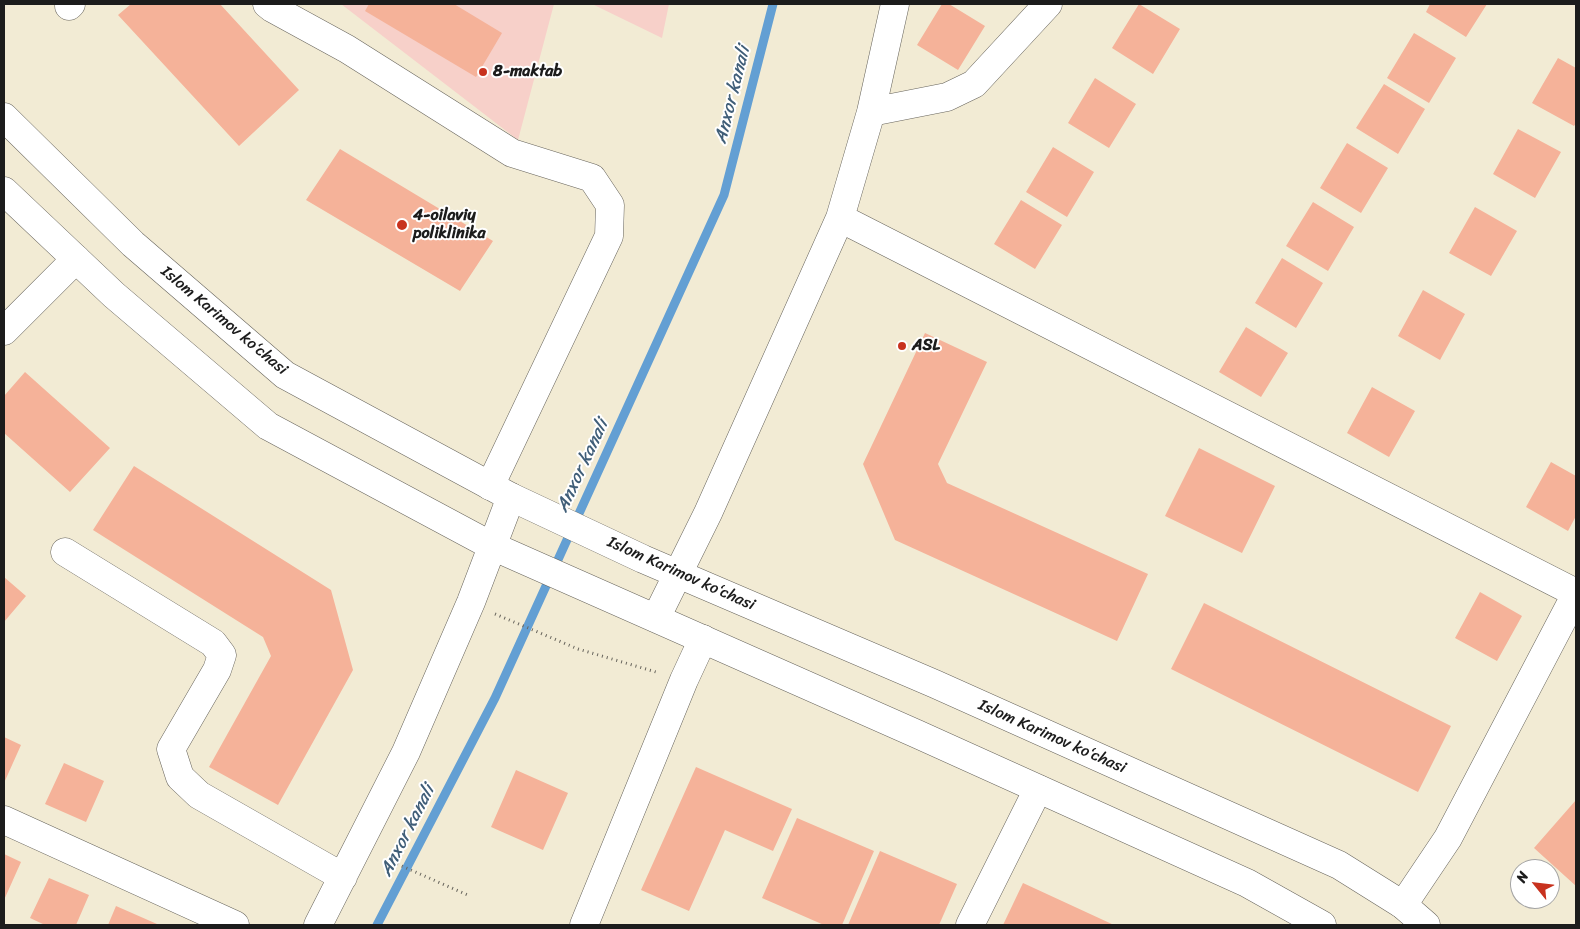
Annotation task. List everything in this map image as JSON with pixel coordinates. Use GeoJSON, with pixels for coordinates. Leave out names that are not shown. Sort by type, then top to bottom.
{"type":"FeatureCollection","features":[{"type":"Feature","properties":{"kind":"street"},"geometry":{"type":"LineString","coordinates":[[267,4],[347,49],[512,153],[592,178],[610,205],[609,236],[500,492],[492,546],[471,602],[406,752],[318,925]]}},
{"type":"Feature","properties":{"kind":"street"},"geometry":{"type":"LineString","coordinates":[[656,618],[708,513],[840,218],[871,112],[894,4]]}},
{"type":"Feature","properties":{"kind":"street"},"geometry":{"type":"LineString","coordinates":[[871,112],[946,97],[974,84],[1048,4]]}},
{"type":"Feature","properties":{"kind":"street","name":"Islom Karimov ko‘chasi"},"geometry":{"type":"LineString","coordinates":[[4,117],[133,244],[285,375],[500,492],[643,559],[935,684],[1339,865],[1403,905],[1426,925]]}},
{"type":"Feature","properties":{"kind":"street"},"geometry":{"type":"LineString","coordinates":[[4,190],[114,295],[268,426],[492,546],[1247,884],[1322,925]]}},
{"type":"Feature","properties":{"kind":"street"},"geometry":{"type":"LineString","coordinates":[[840,218],[1576,594],[1448,838],[1403,905]]}},
{"type":"Feature","properties":{"kind":"street"},"geometry":{"type":"LineString","coordinates":[[4,331],[76,258]]}},
{"type":"Feature","properties":{"kind":"street"},"geometry":{"type":"LineString","coordinates":[[65,552],[213,644],[222,655],[217,670],[171,749],[180,778],[199,795],[343,877]]}},
{"type":"Feature","properties":{"kind":"street"},"geometry":{"type":"LineString","coordinates":[[584,925],[684,680],[703,639]]}},
{"type":"Feature","properties":{"kind":"street"},"geometry":{"type":"LineString","coordinates":[[970,925],[1038,789]]}},
{"type":"Feature","properties":{"kind":"street"},"geometry":{"type":"LineString","coordinates":[[4,820],[235,925]]}},
{"type":"Feature","properties":{"kind":"path"},"geometry":{"type":"LineString","coordinates":[[488,611],[578,649],[684,680]]}},
{"type":"Feature","properties":{"kind":"path"},"geometry":{"type":"LineString","coordinates":[[388,860],[470,896]]}},
{"type":"Feature","properties":{"kind":"shaded area","name":"8-maktab"},"geometry":{"type":"Polygon","coordinates":[[[341,4],[554,4],[518,140],[341,4]]]}},
{"type":"Feature","properties":{"kind":"shaded area"},"geometry":{"type":"Polygon","coordinates":[[[592,4],[669,4],[662,38],[592,4]]]}},
{"type":"Feature","properties":{"kind":"building"},"geometry":{"type":"Polygon","coordinates":[[[131,4],[220,4],[299,90],[239,146],[118,15],[131,4]]]}},
{"type":"Feature","properties":{"kind":"building"},"geometry":{"type":"Polygon","coordinates":[[[369,4],[454,4],[502,33],[476,77],[365,11],[369,4]]]}},
{"type":"Feature","properties":{"kind":"building"},"geometry":{"type":"Polygon","coordinates":[[[942,4],[949,4],[985,26],[958,70],[917,45],[942,4]]]}},
{"type":"Feature","properties":{"kind":"building"},"geometry":{"type":"Polygon","coordinates":[[[1139,4],[1180,29],[1153,74],[1112,48],[1139,4]]]}},
{"type":"Feature","properties":{"kind":"building"},"geometry":{"type":"Polygon","coordinates":[[[1430,4],[1487,4],[1466,37],[1426,12],[1430,4]]]}},
{"type":"Feature","properties":{"kind":"building"},"geometry":{"type":"Polygon","coordinates":[[[1414,33],[1456,58],[1429,103],[1387,78],[1414,33]]]}},
{"type":"Feature","properties":{"kind":"building"},"geometry":{"type":"Polygon","coordinates":[[[1558,58],[1576,68],[1576,123],[1574,126],[1532,103],[1558,58]]]}},
{"type":"Feature","properties":{"kind":"building"},"geometry":{"type":"Polygon","coordinates":[[[1095,78],[1136,104],[1109,148],[1068,123],[1095,78]]]}},
{"type":"Feature","properties":{"kind":"building"},"geometry":{"type":"Polygon","coordinates":[[[1384,84],[1425,109],[1398,154],[1356,128],[1384,84]]]}},
{"type":"Feature","properties":{"kind":"building"},"geometry":{"type":"Polygon","coordinates":[[[1518,129],[1561,152],[1535,198],[1493,174],[1518,129]]]}},
{"type":"Feature","properties":{"kind":"building"},"geometry":{"type":"Polygon","coordinates":[[[1347,143],[1388,168],[1361,213],[1320,188],[1347,143]]]}},
{"type":"Feature","properties":{"kind":"building"},"geometry":{"type":"Polygon","coordinates":[[[1053,147],[1094,172],[1067,217],[1026,192],[1053,147]]]}},
{"type":"Feature","properties":{"kind":"building"},"geometry":{"type":"Polygon","coordinates":[[[340,149],[493,241],[460,291],[306,200],[340,149]]]}},
{"type":"Feature","properties":{"kind":"building"},"geometry":{"type":"Polygon","coordinates":[[[1021,200],[1062,225],[1035,269],[994,244],[1021,200]]]}},
{"type":"Feature","properties":{"kind":"building"},"geometry":{"type":"Polygon","coordinates":[[[1313,202],[1354,227],[1328,271],[1286,246],[1313,202]]]}},
{"type":"Feature","properties":{"kind":"building"},"geometry":{"type":"Polygon","coordinates":[[[1475,207],[1517,231],[1491,276],[1449,253],[1475,207]]]}},
{"type":"Feature","properties":{"kind":"building"},"geometry":{"type":"Polygon","coordinates":[[[1282,258],[1323,283],[1296,328],[1255,303],[1282,258]]]}},
{"type":"Feature","properties":{"kind":"building"},"geometry":{"type":"Polygon","coordinates":[[[1423,290],[1465,314],[1440,360],[1398,336],[1423,290]]]}},
{"type":"Feature","properties":{"kind":"building"},"geometry":{"type":"Polygon","coordinates":[[[1246,327],[1288,353],[1261,397],[1219,372],[1246,327]]]}},
{"type":"Feature","properties":{"kind":"building"},"geometry":{"type":"Polygon","coordinates":[[[925,333],[987,362],[938,464],[947,483],[1148,574],[1117,641],[895,540],[863,464],[925,333]]]}},
{"type":"Feature","properties":{"kind":"building"},"geometry":{"type":"Polygon","coordinates":[[[25,372],[110,448],[70,492],[4,433],[4,396],[25,372]]]}},
{"type":"Feature","properties":{"kind":"building"},"geometry":{"type":"Polygon","coordinates":[[[1372,387],[1415,411],[1389,457],[1347,433],[1372,387]]]}},
{"type":"Feature","properties":{"kind":"building"},"geometry":{"type":"Polygon","coordinates":[[[1199,448],[1275,486],[1242,553],[1165,516],[1199,448]]]}},
{"type":"Feature","properties":{"kind":"building"},"geometry":{"type":"Polygon","coordinates":[[[1551,462],[1576,476],[1576,516],[1568,531],[1526,507],[1551,462]]]}},
{"type":"Feature","properties":{"kind":"building"},"geometry":{"type":"Polygon","coordinates":[[[134,466],[331,590],[353,670],[278,805],[209,767],[271,656],[263,637],[93,530],[134,466]]]}},
{"type":"Feature","properties":{"kind":"building"},"geometry":{"type":"Polygon","coordinates":[[[4,577],[26,596],[4,622],[4,577]]]}},
{"type":"Feature","properties":{"kind":"building"},"geometry":{"type":"Polygon","coordinates":[[[1480,592],[1522,616],[1497,661],[1455,638],[1480,592]]]}},
{"type":"Feature","properties":{"kind":"building"},"geometry":{"type":"Polygon","coordinates":[[[1204,603],[1451,726],[1418,792],[1171,669],[1204,603]]]}},
{"type":"Feature","properties":{"kind":"building"},"geometry":{"type":"Polygon","coordinates":[[[4,737],[21,745],[4,783],[4,737]]]}},
{"type":"Feature","properties":{"kind":"building"},"geometry":{"type":"Polygon","coordinates":[[[64,763],[104,781],[86,822],[45,804],[64,763]]]}},
{"type":"Feature","properties":{"kind":"building"},"geometry":{"type":"Polygon","coordinates":[[[696,767],[792,809],[773,851],[725,830],[689,911],[641,890],[696,767]]]}},
{"type":"Feature","properties":{"kind":"building"},"geometry":{"type":"Polygon","coordinates":[[[516,770],[568,793],[543,850],[491,827],[516,770]]]}},
{"type":"Feature","properties":{"kind":"building"},"geometry":{"type":"Polygon","coordinates":[[[1576,800],[1576,886],[1560,872],[1560,859],[1546,859],[1534,848],[1576,800]]]}},
{"type":"Feature","properties":{"kind":"building"},"geometry":{"type":"Polygon","coordinates":[[[797,818],[874,851],[842,925],[824,925],[762,898],[797,818]]]}},
{"type":"Feature","properties":{"kind":"building"},"geometry":{"type":"Polygon","coordinates":[[[880,851],[957,884],[939,925],[848,925],[880,851]]]}},
{"type":"Feature","properties":{"kind":"building"},"geometry":{"type":"Polygon","coordinates":[[[4,854],[21,862],[4,900],[4,854]]]}},
{"type":"Feature","properties":{"kind":"building"},"geometry":{"type":"Polygon","coordinates":[[[49,878],[89,895],[76,925],[45,925],[30,918],[49,878]]]}},
{"type":"Feature","properties":{"kind":"building"},"geometry":{"type":"Polygon","coordinates":[[[1023,883],[1114,925],[1003,925],[1023,883]]]}},
{"type":"Feature","properties":{"kind":"building"},"geometry":{"type":"Polygon","coordinates":[[[116,906],[157,924],[108,925],[116,906]]]}},
{"type":"Feature","properties":{"kind":"waterway","name":"Anxor kanali"},"geometry":{"type":"LineString","coordinates":[[377,925],[495,698],[724,195],[773,4]]}},
{"type":"Feature","properties":{"kind":"place","name":"8-maktab"},"geometry":{"type":"Point","coordinates":[483,72]}},
{"type":"Feature","properties":{"kind":"place","name":"4-oilaviy poliklinika"},"geometry":{"type":"Point","coordinates":[402,225]}},
{"type":"Feature","properties":{"kind":"place","name":"ASL"},"geometry":{"type":"Point","coordinates":[902,346]}}]}
